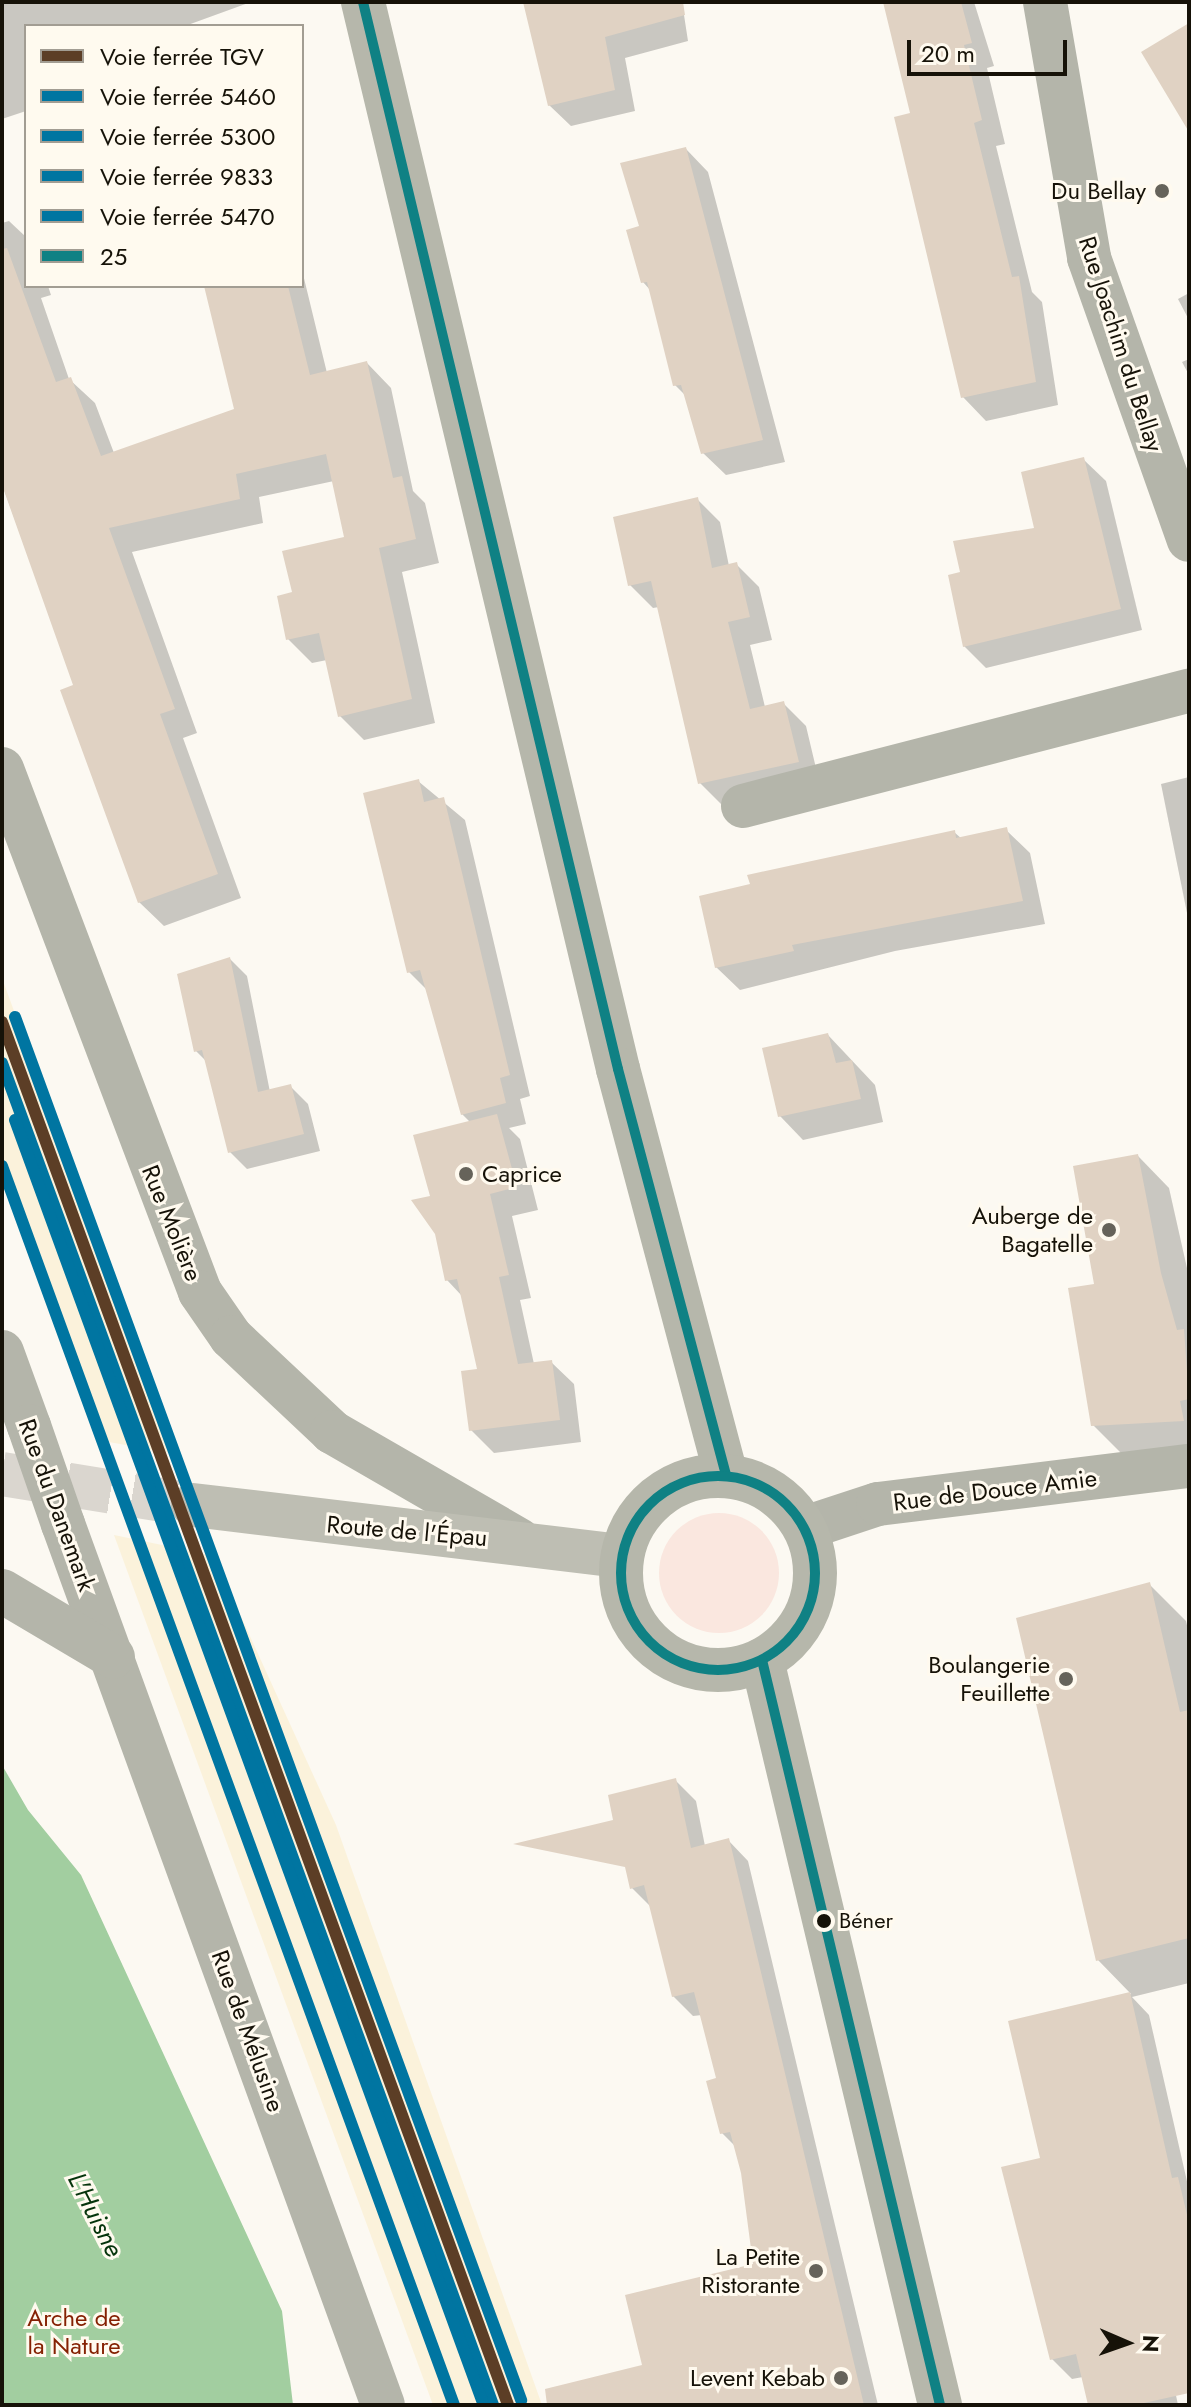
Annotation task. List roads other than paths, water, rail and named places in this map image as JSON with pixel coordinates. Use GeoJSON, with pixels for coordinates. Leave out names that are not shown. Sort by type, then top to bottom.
{"type":"FeatureCollection","features":[{"type":"Feature","properties":{"kind":"main road"},"geometry":{"type":"LineString","coordinates":[[363,2],[618,1069],[726,1475]]}},
{"type":"Feature","properties":{"kind":"main road"},"geometry":{"type":"LineString","coordinates":[[726,1475],[774,1492],[805,1528],[815,1583],[806,1616],[785,1644],[762,1660],[734,1670],[704,1670],[676,1662],[652,1646],[622,1596],[621,1556],[636,1519],[654,1498],[677,1484],[726,1475]]}},
{"type":"Feature","properties":{"kind":"main road"},"geometry":{"type":"LineString","coordinates":[[762,1660],[940,2405]]}},
{"type":"Feature","properties":{"kind":"street","name":"Rue Joachim du Bellay"},"geometry":{"type":"LineString","coordinates":[[1045,2],[1089,258],[1179,489],[1189,540]]}},
{"type":"Feature","properties":{"kind":"street"},"geometry":{"type":"LineString","coordinates":[[743,806],[1189,691]]}},
{"type":"Feature","properties":{"kind":"street","name":"Rue Molière"},"geometry":{"type":"LineString","coordinates":[[2,769],[178,1243],[200,1292],[231,1337],[320,1422],[384,1466],[519,1540]]}},
{"type":"Feature","properties":{"kind":"street","name":"Rue du Danemark"},"geometry":{"type":"LineString","coordinates":[[2,1352],[113,1657]]}},
{"type":"Feature","properties":{"kind":"street","name":"Rue de Douce Amie"},"geometry":{"type":"LineString","coordinates":[[805,1528],[878,1504],[1189,1466]]}},
{"type":"Feature","properties":{"kind":"street","name":"Route de l'Épau"},"geometry":{"type":"LineString","coordinates":[[193,1505],[519,1540],[621,1556]]}},
{"type":"Feature","properties":{"kind":"street"},"geometry":{"type":"LineString","coordinates":[[2,1591],[113,1657]]}},
{"type":"Feature","properties":{"kind":"street","name":"Rue de Mélusine"},"geometry":{"type":"LineString","coordinates":[[113,1657],[383,2405]]}},
{"type":"Feature","properties":{"kind":"water","name":"L'Huisne"},"geometry":{"type":"Polygon","coordinates":[[[2,1765],[28,1810],[81,1875],[282,2311],[293,2405],[2,2405],[2,1765]]]}},
{"type":"Feature","properties":{"kind":"tunnel"},"geometry":{"type":"LineString","coordinates":[[2,1474],[193,1505]]}},
{"type":"Feature","properties":{"kind":"rail line","name":"5300"},"geometry":{"type":"LineString","coordinates":[[15,1017],[521,2400]]}},
{"type":"Feature","properties":{"kind":"rail line","name":"TGV"},"geometry":{"type":"LineString","coordinates":[[2,1022],[508,2405]]}},
{"type":"Feature","properties":{"kind":"rail line","name":"5460"},"geometry":{"type":"LineString","coordinates":[[2,1063],[493,2405]]}},
{"type":"Feature","properties":{"kind":"rail line","name":"5470"},"geometry":{"type":"LineString","coordinates":[[15,1120],[482,2400]]}},
{"type":"Feature","properties":{"kind":"rail line","name":"9833"},"geometry":{"type":"LineString","coordinates":[[2,1166],[454,2405]]}},
{"type":"Feature","properties":{"kind":"place","name":"Du Bellay"},"geometry":{"type":"Point","coordinates":[1162,191]}},
{"type":"Feature","properties":{"kind":"place","name":"Caprice"},"geometry":{"type":"Point","coordinates":[466,1174]}},
{"type":"Feature","properties":{"kind":"place","name":"Auberge de Bagatelle"},"geometry":{"type":"Point","coordinates":[1109,1230]}},
{"type":"Feature","properties":{"kind":"place","name":"Boulangerie Feuillette"},"geometry":{"type":"Point","coordinates":[1066,1679]}},
{"type":"Feature","properties":{"kind":"place","name":"Béner"},"geometry":{"type":"Point","coordinates":[824,1921]}},
{"type":"Feature","properties":{"kind":"place","name":"La Petite Ristorante"},"geometry":{"type":"Point","coordinates":[816,2271]}},
{"type":"Feature","properties":{"kind":"place","name":"Levent Kebab"},"geometry":{"type":"Point","coordinates":[841,2378]}},
{"type":"Feature","properties":{"kind":"park label","name":"Arche de la Nature"},"geometry":{"type":"Point","coordinates":[74,2332]}}]}
